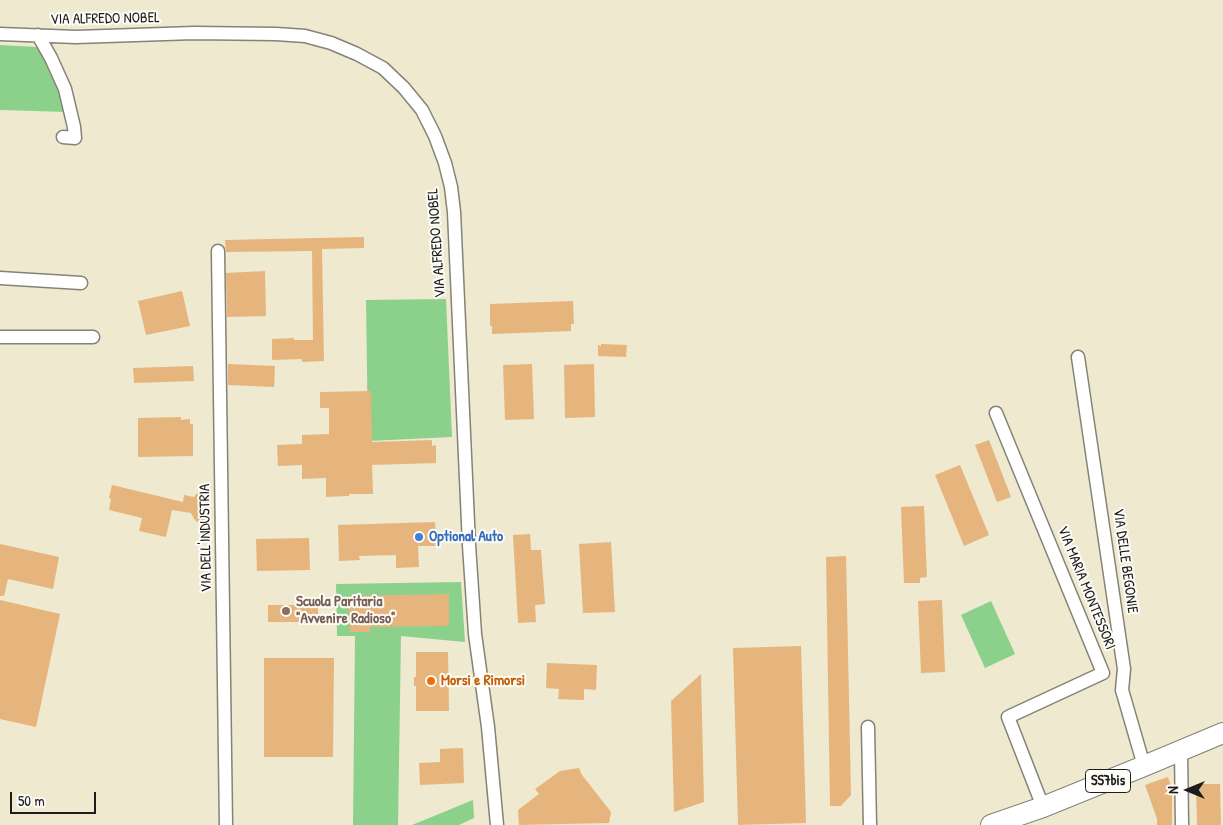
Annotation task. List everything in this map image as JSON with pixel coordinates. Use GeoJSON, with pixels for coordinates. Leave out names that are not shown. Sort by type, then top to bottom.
{"type":"FeatureCollection","features":[{"type":"Feature","properties":{"kind":"main road","name":"SS7bis"},"geometry":{"type":"LineString","coordinates":[[991,825],[1043,807],[1223,733]]}},
{"type":"Feature","properties":{"kind":"street","name":"VIA ALFREDO NOBEL"},"geometry":{"type":"LineString","coordinates":[[0,34],[76,37],[202,33],[305,36],[331,43],[383,68],[404,88],[422,110],[435,136],[445,163],[451,187],[454,212],[469,545],[475,634],[488,727],[497,825]]}},
{"type":"Feature","properties":{"kind":"street"},"geometry":{"type":"LineString","coordinates":[[38,35],[65,89],[76,138],[64,137]]}},
{"type":"Feature","properties":{"kind":"street","name":"VIA DELL'INDUSTRIA"},"geometry":{"type":"LineString","coordinates":[[218,251],[226,825]]}},
{"type":"Feature","properties":{"kind":"street"},"geometry":{"type":"LineString","coordinates":[[0,278],[81,283]]}},
{"type":"Feature","properties":{"kind":"street"},"geometry":{"type":"LineString","coordinates":[[0,337],[93,338]]}},
{"type":"Feature","properties":{"kind":"street","name":"VIA DELLE BEGONIE"},"geometry":{"type":"LineString","coordinates":[[1078,357],[1124,669],[1122,690],[1144,766]]}},
{"type":"Feature","properties":{"kind":"street","name":"VIA MARIA MONTESSORI"},"geometry":{"type":"LineString","coordinates":[[996,413],[1103,673],[1008,717],[1043,807]]}},
{"type":"Feature","properties":{"kind":"street"},"geometry":{"type":"LineString","coordinates":[[868,727],[870,825]]}},
{"type":"Feature","properties":{"kind":"street"},"geometry":{"type":"LineString","coordinates":[[1181,750],[1182,825]]}},
{"type":"Feature","properties":{"kind":"green space"},"geometry":{"type":"Polygon","coordinates":[[[0,45],[37,47],[46,55],[67,112],[0,110],[0,45]]]}},
{"type":"Feature","properties":{"kind":"green space"},"geometry":{"type":"Polygon","coordinates":[[[446,299],[452,437],[368,441],[366,300],[446,299]]]}},
{"type":"Feature","properties":{"kind":"green space"},"geometry":{"type":"Polygon","coordinates":[[[461,582],[465,642],[401,636],[398,825],[353,825],[355,636],[337,636],[336,584],[461,582]]]}},
{"type":"Feature","properties":{"kind":"green space"},"geometry":{"type":"Polygon","coordinates":[[[991,601],[1015,654],[985,668],[961,615],[991,601]]]}},
{"type":"Feature","properties":{"kind":"green space"},"geometry":{"type":"Polygon","coordinates":[[[473,800],[474,818],[459,825],[412,825],[473,800]]]}},
{"type":"Feature","properties":{"kind":"building"},"geometry":{"type":"Polygon","coordinates":[[[364,237],[364,248],[322,249],[324,361],[302,362],[302,359],[272,360],[272,339],[294,338],[294,340],[313,340],[312,251],[226,252],[225,240],[364,237]]]}},
{"type":"Feature","properties":{"kind":"building"},"geometry":{"type":"Polygon","coordinates":[[[265,271],[266,316],[227,317],[226,273],[265,271]]]}},
{"type":"Feature","properties":{"kind":"building"},"geometry":{"type":"Polygon","coordinates":[[[182,291],[190,326],[146,335],[138,301],[182,291]]]}},
{"type":"Feature","properties":{"kind":"building"},"geometry":{"type":"Polygon","coordinates":[[[573,301],[574,324],[571,324],[571,331],[492,334],[490,304],[573,301]]]}},
{"type":"Feature","properties":{"kind":"building"},"geometry":{"type":"Polygon","coordinates":[[[601,344],[627,345],[626,357],[598,356],[598,345],[601,346],[601,344]]]}},
{"type":"Feature","properties":{"kind":"building"},"geometry":{"type":"Polygon","coordinates":[[[228,364],[275,366],[274,387],[228,385],[228,364]]]}},
{"type":"Feature","properties":{"kind":"building"},"geometry":{"type":"Polygon","coordinates":[[[532,364],[534,419],[505,420],[503,365],[532,364]]]}},
{"type":"Feature","properties":{"kind":"building"},"geometry":{"type":"Polygon","coordinates":[[[594,364],[595,417],[565,418],[564,365],[594,364]]]}},
{"type":"Feature","properties":{"kind":"building"},"geometry":{"type":"Polygon","coordinates":[[[193,366],[194,381],[134,383],[133,368],[193,366]]]}},
{"type":"Feature","properties":{"kind":"building"},"geometry":{"type":"Polygon","coordinates":[[[371,391],[372,442],[432,440],[432,446],[436,445],[436,463],[372,465],[373,494],[349,494],[349,496],[326,497],[326,478],[302,479],[302,465],[278,466],[277,445],[302,444],[302,435],[329,434],[329,408],[320,408],[320,392],[371,391]]]}},
{"type":"Feature","properties":{"kind":"building"},"geometry":{"type":"Polygon","coordinates":[[[181,417],[181,420],[190,419],[190,424],[193,424],[193,456],[138,457],[138,418],[181,417]]]}},
{"type":"Feature","properties":{"kind":"building"},"geometry":{"type":"Polygon","coordinates":[[[989,440],[1011,497],[997,502],[975,445],[989,440]]]}},
{"type":"Feature","properties":{"kind":"building"},"geometry":{"type":"Polygon","coordinates":[[[960,465],[989,535],[964,546],[935,475],[960,465]]]}},
{"type":"Feature","properties":{"kind":"building"},"geometry":{"type":"Polygon","coordinates":[[[112,485],[183,502],[184,495],[194,497],[199,491],[204,490],[208,492],[209,497],[208,502],[203,507],[207,513],[207,518],[202,522],[197,522],[191,513],[172,510],[166,537],[139,531],[142,518],[109,510],[112,485]]]}},
{"type":"Feature","properties":{"kind":"building"},"geometry":{"type":"Polygon","coordinates":[[[924,506],[927,577],[920,578],[920,583],[904,583],[901,507],[924,506]]]}},
{"type":"Feature","properties":{"kind":"building"},"geometry":{"type":"Polygon","coordinates":[[[435,522],[436,546],[418,546],[419,567],[396,568],[396,555],[359,556],[360,560],[339,561],[338,525],[435,522]]]}},
{"type":"Feature","properties":{"kind":"building"},"geometry":{"type":"Polygon","coordinates":[[[530,534],[531,550],[541,550],[545,604],[535,605],[536,622],[518,623],[513,535],[530,534]]]}},
{"type":"Feature","properties":{"kind":"building"},"geometry":{"type":"Polygon","coordinates":[[[309,538],[310,570],[257,571],[256,539],[309,538]]]}},
{"type":"Feature","properties":{"kind":"building"},"geometry":{"type":"Polygon","coordinates":[[[611,542],[615,612],[583,613],[579,544],[611,542]]]}},
{"type":"Feature","properties":{"kind":"building"},"geometry":{"type":"Polygon","coordinates":[[[0,544],[59,557],[53,589],[8,579],[4,596],[0,596],[0,544]]]}},
{"type":"Feature","properties":{"kind":"building"},"geometry":{"type":"Polygon","coordinates":[[[846,556],[851,795],[841,806],[830,806],[826,557],[846,556]]]}},
{"type":"Feature","properties":{"kind":"building"},"geometry":{"type":"Polygon","coordinates":[[[449,594],[449,626],[370,627],[370,632],[350,632],[348,596],[449,594]]]}},
{"type":"Feature","properties":{"kind":"building"},"geometry":{"type":"Polygon","coordinates":[[[0,600],[60,614],[36,727],[0,719],[0,600]]]}},
{"type":"Feature","properties":{"kind":"building"},"geometry":{"type":"Polygon","coordinates":[[[942,600],[945,672],[921,673],[918,601],[942,600]]]}},
{"type":"Feature","properties":{"kind":"building"},"geometry":{"type":"Polygon","coordinates":[[[268,605],[318,605],[318,622],[268,622],[268,605]]]}},
{"type":"Feature","properties":{"kind":"building"},"geometry":{"type":"Polygon","coordinates":[[[801,646],[806,823],[738,825],[733,648],[801,646]]]}},
{"type":"Feature","properties":{"kind":"building","name":"Morsi e Rimorsi"},"geometry":{"type":"Polygon","coordinates":[[[416,652],[448,652],[449,711],[416,711],[414,677],[416,677],[416,652]]]}},
{"type":"Feature","properties":{"kind":"building"},"geometry":{"type":"Polygon","coordinates":[[[264,658],[334,658],[333,757],[264,757],[264,658]]]}},
{"type":"Feature","properties":{"kind":"building"},"geometry":{"type":"Polygon","coordinates":[[[547,663],[597,665],[596,690],[584,689],[584,700],[558,699],[559,689],[546,688],[547,663]]]}},
{"type":"Feature","properties":{"kind":"building"},"geometry":{"type":"Polygon","coordinates":[[[701,674],[704,802],[674,812],[671,701],[701,674]]]}},
{"type":"Feature","properties":{"kind":"building"},"geometry":{"type":"Polygon","coordinates":[[[463,748],[464,783],[420,785],[419,763],[440,762],[440,749],[463,748]]]}},
{"type":"Feature","properties":{"kind":"building"},"geometry":{"type":"Polygon","coordinates":[[[579,768],[582,775],[611,812],[609,823],[519,825],[518,810],[539,794],[535,789],[560,771],[579,768]]]}},
{"type":"Feature","properties":{"kind":"building"},"geometry":{"type":"Polygon","coordinates":[[[1168,777],[1172,789],[1172,825],[1157,825],[1157,819],[1145,785],[1168,777]]]}},
{"type":"Feature","properties":{"kind":"building"},"geometry":{"type":"Polygon","coordinates":[[[1196,784],[1220,784],[1221,825],[1197,825],[1196,784]]]}},
{"type":"Feature","properties":{"kind":"place","name":"Optional Auto"},"geometry":{"type":"Point","coordinates":[419,537]}},
{"type":"Feature","properties":{"kind":"place","name":"Scuola Paritaria \"Avvenire Radioso\""},"geometry":{"type":"Point","coordinates":[286,611]}},
{"type":"Feature","properties":{"kind":"place","name":"Morsi e Rimorsi"},"geometry":{"type":"Point","coordinates":[431,681]}}]}
